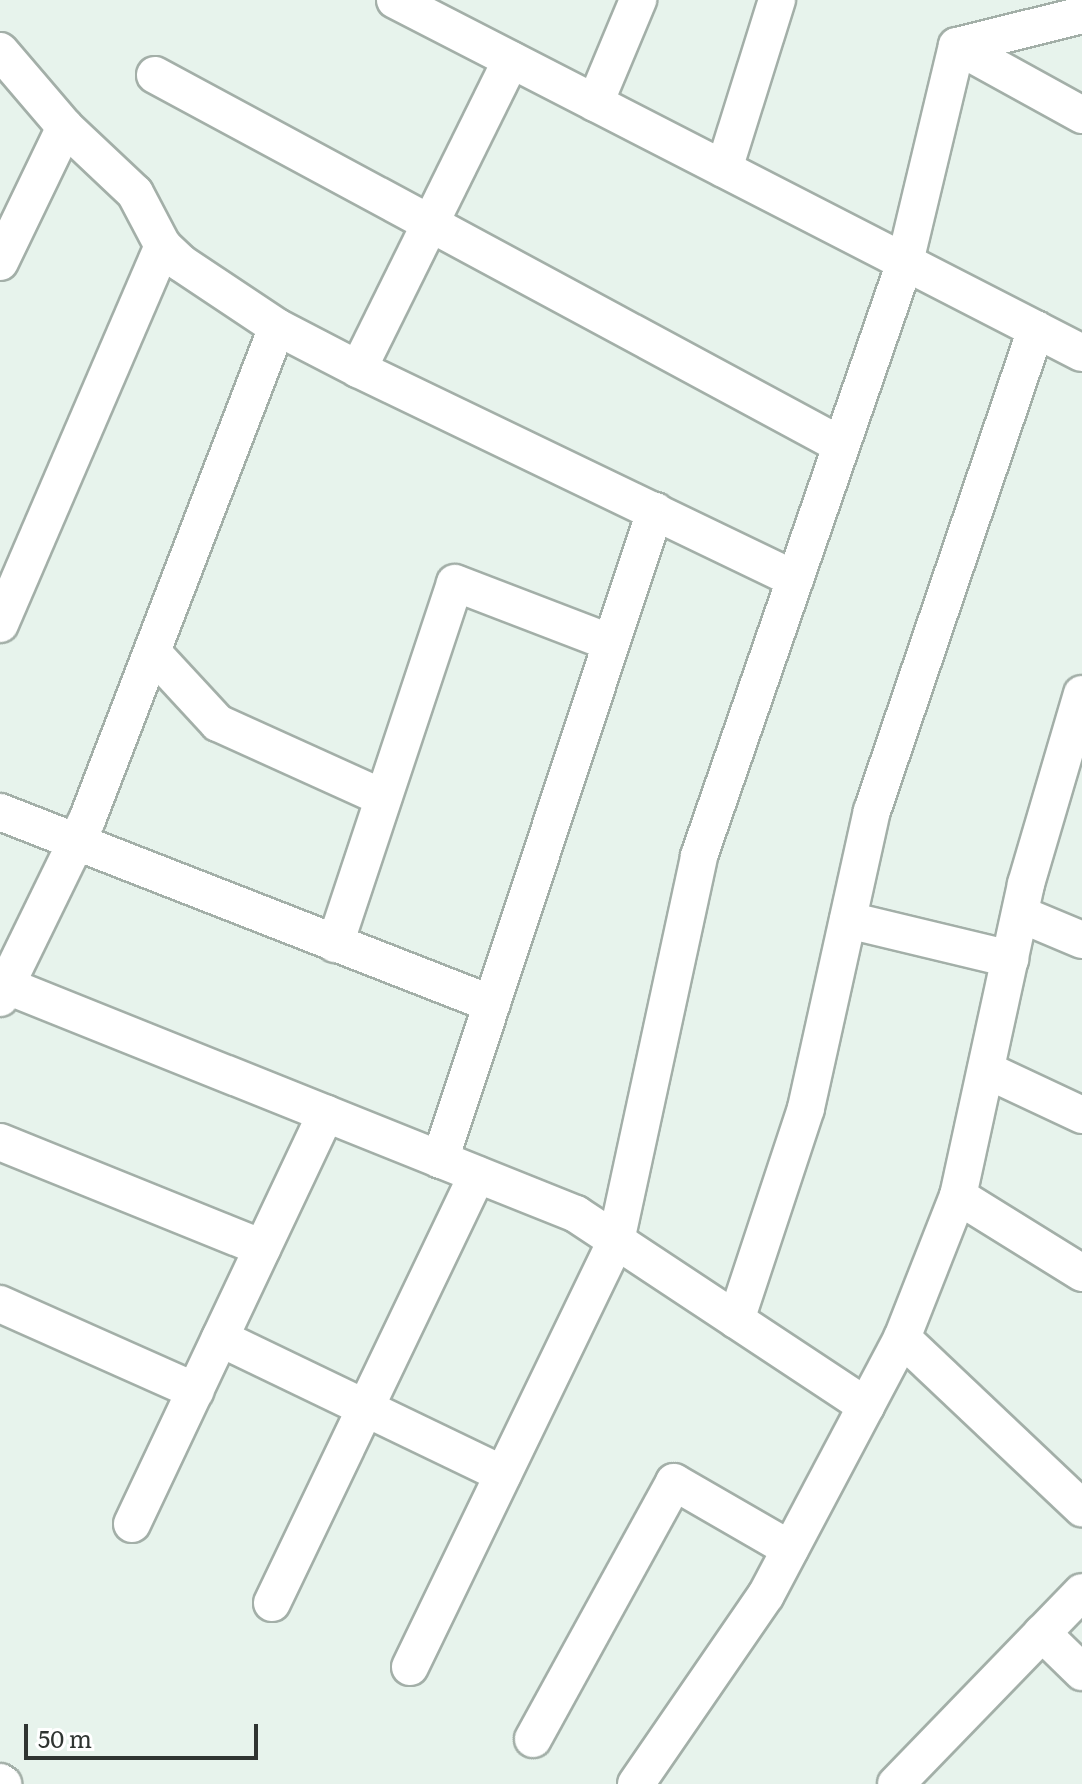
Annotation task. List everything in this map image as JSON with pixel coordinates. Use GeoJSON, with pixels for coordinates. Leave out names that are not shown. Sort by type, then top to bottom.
{"type":"FeatureCollection","features":[{"type":"Feature","properties":{"kind":"street"},"geometry":{"type":"LineString","coordinates":[[395,0],[1082,353]]}},
{"type":"Feature","properties":{"kind":"street"},"geometry":{"type":"LineString","coordinates":[[595,103],[638,0]]}},
{"type":"Feature","properties":{"kind":"street"},"geometry":{"type":"LineString","coordinates":[[724,169],[777,0]]}},
{"type":"Feature","properties":{"kind":"street"},"geometry":{"type":"LineString","coordinates":[[957,46],[1082,15]]}},
{"type":"Feature","properties":{"kind":"street"},"geometry":{"type":"LineString","coordinates":[[957,46],[1082,115]]}},
{"type":"Feature","properties":{"kind":"street"},"geometry":{"type":"LineString","coordinates":[[410,1667],[616,1241],[699,856],[905,262],[957,46]]}},
{"type":"Feature","properties":{"kind":"street"},"geometry":{"type":"LineString","coordinates":[[0,51],[65,127],[135,193],[163,246],[277,327],[795,579]]}},
{"type":"Feature","properties":{"kind":"street"},"geometry":{"type":"LineString","coordinates":[[358,369],[511,60]]}},
{"type":"Feature","properties":{"kind":"street"},"geometry":{"type":"LineString","coordinates":[[155,75],[428,227],[841,445]]}},
{"type":"Feature","properties":{"kind":"street"},"geometry":{"type":"LineString","coordinates":[[0,262],[65,127]]}},
{"type":"Feature","properties":{"kind":"street"},"geometry":{"type":"LineString","coordinates":[[0,624],[163,246]]}},
{"type":"Feature","properties":{"kind":"street"},"geometry":{"type":"LineString","coordinates":[[277,327],[154,654],[75,844],[2,989],[326,1113],[576,1214],[866,1406]]}},
{"type":"Feature","properties":{"kind":"street"},"geometry":{"type":"LineString","coordinates":[[736,1320],[806,1108],[872,811],[1036,329]]}},
{"type":"Feature","properties":{"kind":"street"},"geometry":{"type":"LineString","coordinates":[[440,1160],[655,511]]}},
{"type":"Feature","properties":{"kind":"street"},"geometry":{"type":"LineString","coordinates":[[335,944],[455,583],[611,643]]}},
{"type":"Feature","properties":{"kind":"street"},"geometry":{"type":"LineString","coordinates":[[154,654],[218,723],[383,798]]}},
{"type":"Feature","properties":{"kind":"street"},"geometry":{"type":"LineString","coordinates":[[636,1784],[766,1595],[902,1338],[958,1196],[1020,914],[1082,694]]}},
{"type":"Feature","properties":{"kind":"street"},"geometry":{"type":"LineString","coordinates":[[0,812],[75,844],[492,1004]]}},
{"type":"Feature","properties":{"kind":"street"},"geometry":{"type":"LineString","coordinates":[[1020,914],[1082,940]]}},
{"type":"Feature","properties":{"kind":"street"},"geometry":{"type":"LineString","coordinates":[[848,920],[1010,959]]}},
{"type":"Feature","properties":{"kind":"street"},"geometry":{"type":"LineString","coordinates":[[986,1070],[1082,1115]]}},
{"type":"Feature","properties":{"kind":"street"},"geometry":{"type":"LineString","coordinates":[[132,1524],[326,1113]]}},
{"type":"Feature","properties":{"kind":"street"},"geometry":{"type":"LineString","coordinates":[[0,1142],[262,1248]]}},
{"type":"Feature","properties":{"kind":"street"},"geometry":{"type":"LineString","coordinates":[[272,1603],[477,1175]]}},
{"type":"Feature","properties":{"kind":"street"},"geometry":{"type":"LineString","coordinates":[[958,1196],[1082,1273]]}},
{"type":"Feature","properties":{"kind":"street"},"geometry":{"type":"LineString","coordinates":[[0,1304],[195,1391]]}},
{"type":"Feature","properties":{"kind":"street"},"geometry":{"type":"LineString","coordinates":[[220,1338],[503,1474]]}},
{"type":"Feature","properties":{"kind":"street"},"geometry":{"type":"LineString","coordinates":[[902,1338],[1082,1508]]}},
{"type":"Feature","properties":{"kind":"street"},"geometry":{"type":"LineString","coordinates":[[533,1739],[674,1482],[790,1549]]}},
{"type":"Feature","properties":{"kind":"street"},"geometry":{"type":"LineString","coordinates":[[896,1784],[1082,1592]]}},
{"type":"Feature","properties":{"kind":"street"},"geometry":{"type":"LineString","coordinates":[[1042,1633],[1082,1672]]}}]}
